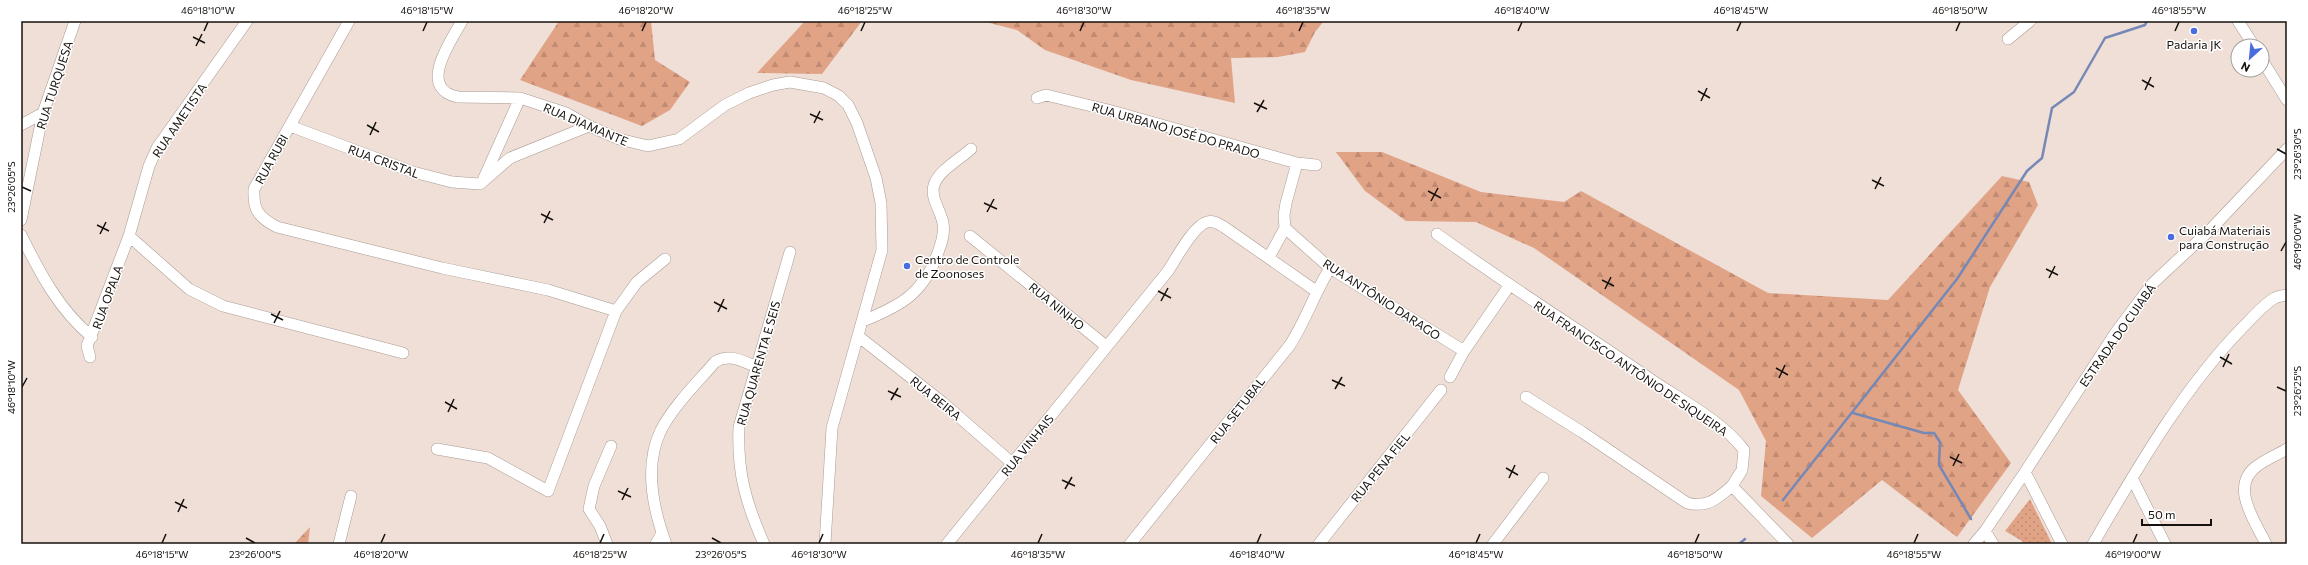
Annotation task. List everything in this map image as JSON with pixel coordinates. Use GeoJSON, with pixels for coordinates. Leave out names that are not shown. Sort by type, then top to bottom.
{"type":"FeatureCollection","features":[{"type":"Feature","properties":{"kind":"street","name":"RUA TURQUESA"},"geometry":{"type":"LineString","coordinates":[[21,220],[43,113],[75,21]]}},
{"type":"Feature","properties":{"kind":"street","name":"RUA AMETISTA"},"geometry":{"type":"LineString","coordinates":[[128,236],[142,185],[157,148],[248,21]]}},
{"type":"Feature","properties":{"kind":"street","name":"RUA RUBI"},"geometry":{"type":"LineString","coordinates":[[349,21],[254,189],[256,211],[262,220],[277,227],[442,268],[548,290],[616,311]]}},
{"type":"Feature","properties":{"kind":"street","name":"RUA DIAMANTE"},"geometry":{"type":"LineString","coordinates":[[462,21],[440,63],[438,79],[442,90],[450,96],[520,98],[566,114],[589,126],[632,143],[648,146],[679,139],[725,105],[748,93],[790,82],[824,88],[839,96],[848,105],[857,122],[876,178],[881,203],[882,250],[832,428],[825,544]]}},
{"type":"Feature","properties":{"kind":"street"},"geometry":{"type":"LineString","coordinates":[[2008,39],[2030,21]]}},
{"type":"Feature","properties":{"kind":"street"},"geometry":{"type":"LineString","coordinates":[[2238,21],[2249,38]]}},
{"type":"Feature","properties":{"kind":"street"},"geometry":{"type":"LineString","coordinates":[[2270,73],[2287,100]]}},
{"type":"Feature","properties":{"kind":"street","name":"RUA URBANO JOSÉ DO PRADO"},"geometry":{"type":"LineString","coordinates":[[1037,98],[1046,95],[1108,110],[1297,164],[1316,165]]}},
{"type":"Feature","properties":{"kind":"street"},"geometry":{"type":"LineString","coordinates":[[480,184],[520,98]]}},
{"type":"Feature","properties":{"kind":"street"},"geometry":{"type":"LineString","coordinates":[[21,125],[43,113]]}},
{"type":"Feature","properties":{"kind":"street","name":"RUA CRISTAL"},"geometry":{"type":"LineString","coordinates":[[290,126],[413,172],[452,182],[480,184]]}},
{"type":"Feature","properties":{"kind":"street"},"geometry":{"type":"LineString","coordinates":[[480,184],[510,158],[589,126]]}},
{"type":"Feature","properties":{"kind":"street"},"geometry":{"type":"LineString","coordinates":[[863,321],[899,305],[915,293],[925,282],[942,243],[944,229],[933,192],[934,185],[942,173],[971,149]]}},
{"type":"Feature","properties":{"kind":"street","name":"ESTRADA DO CUIABÁ"},"geometry":{"type":"LineString","coordinates":[[1974,544],[1985,532],[2116,332],[2152,284],[2211,229],[2287,149]]}},
{"type":"Feature","properties":{"kind":"street"},"geometry":{"type":"LineString","coordinates":[[1297,164],[1286,203],[1284,215],[1285,228],[1269,257],[1316,291]]}},
{"type":"Feature","properties":{"kind":"street","name":"RUA VINHAIS"},"geometry":{"type":"LineString","coordinates":[[947,544],[1168,271],[1193,233],[1202,224],[1215,222],[1269,257]]}},
{"type":"Feature","properties":{"kind":"street","name":"RUA ANTÔNIO DARAGO"},"geometry":{"type":"LineString","coordinates":[[1285,228],[1330,268],[1464,351]]}},
{"type":"Feature","properties":{"kind":"street","name":"RUA FRANCISCO ANTÔNIO DE SIQUEIRA"},"geometry":{"type":"LineString","coordinates":[[1437,234],[1509,286],[1618,357],[1729,434],[1744,450],[1742,470],[1732,486]]}},
{"type":"Feature","properties":{"kind":"street"},"geometry":{"type":"LineString","coordinates":[[21,235],[47,286],[71,317],[92,337]]}},
{"type":"Feature","properties":{"kind":"street"},"geometry":{"type":"LineString","coordinates":[[128,236],[189,289],[223,306],[403,353]]}},
{"type":"Feature","properties":{"kind":"street","name":"RUA OPALA"},"geometry":{"type":"LineString","coordinates":[[90,357],[87,346],[92,337],[128,236]]}},
{"type":"Feature","properties":{"kind":"street","name":"RUA NINHO"},"geometry":{"type":"LineString","coordinates":[[970,236],[1106,346]]}},
{"type":"Feature","properties":{"kind":"street","name":"RUA QUARENTA E SEIS"},"geometry":{"type":"LineString","coordinates":[[764,544],[747,504],[737,453],[741,416],[757,367],[790,252]]}},
{"type":"Feature","properties":{"kind":"street"},"geometry":{"type":"LineString","coordinates":[[437,449],[488,458],[548,491],[616,311],[637,282],[665,260]]}},
{"type":"Feature","properties":{"kind":"street","name":"RUA SETUBAL"},"geometry":{"type":"LineString","coordinates":[[1130,544],[1290,345],[1302,326],[1316,291],[1330,268]]}},
{"type":"Feature","properties":{"kind":"street"},"geometry":{"type":"LineString","coordinates":[[1450,377],[1464,351],[1509,286]]}},
{"type":"Feature","properties":{"kind":"street"},"geometry":{"type":"LineString","coordinates":[[2093,544],[2132,478],[2171,418],[2221,352],[2246,324],[2275,298],[2287,295]]}},
{"type":"Feature","properties":{"kind":"street","name":"RUA BEIRA"},"geometry":{"type":"LineString","coordinates":[[858,336],[942,402],[1012,464]]}},
{"type":"Feature","properties":{"kind":"street"},"geometry":{"type":"LineString","coordinates":[[666,544],[662,533],[652,486],[653,457],[661,430],[672,414],[715,362],[722,357],[731,357],[757,367]]}},
{"type":"Feature","properties":{"kind":"street","name":"RUA PENA FIEL"},"geometry":{"type":"LineString","coordinates":[[1319,544],[1441,390]]}},
{"type":"Feature","properties":{"kind":"street"},"geometry":{"type":"LineString","coordinates":[[1526,397],[1582,432],[1687,503],[1697,506],[1706,505],[1732,486],[1788,544]]}},
{"type":"Feature","properties":{"kind":"street"},"geometry":{"type":"LineString","coordinates":[[607,544],[600,526],[589,509],[594,486],[610,446]]}},
{"type":"Feature","properties":{"kind":"street"},"geometry":{"type":"LineString","coordinates":[[2266,544],[2244,498],[2244,487],[2248,477],[2256,466],[2287,449]]}},
{"type":"Feature","properties":{"kind":"street"},"geometry":{"type":"LineString","coordinates":[[2025,472],[2062,544]]}},
{"type":"Feature","properties":{"kind":"street"},"geometry":{"type":"LineString","coordinates":[[1493,544],[1543,478]]}},
{"type":"Feature","properties":{"kind":"street"},"geometry":{"type":"LineString","coordinates":[[2132,478],[2165,544]]}},
{"type":"Feature","properties":{"kind":"street"},"geometry":{"type":"LineString","coordinates":[[339,544],[351,496]]}},
{"type":"Feature","properties":{"kind":"street"},"geometry":{"type":"LineString","coordinates":[[1985,532],[1992,544]]}},
{"type":"Feature","properties":{"kind":"street"},"geometry":{"type":"LineString","coordinates":[[656,544],[662,533]]}},
{"type":"Feature","properties":{"kind":"green space"},"geometry":{"type":"Polygon","coordinates":[[[559,21],[651,21],[655,60],[690,82],[670,110],[642,126],[520,80],[559,21]]]}},
{"type":"Feature","properties":{"kind":"green space"},"geometry":{"type":"Polygon","coordinates":[[[805,21],[862,21],[822,74],[757,73],[805,21]]]}},
{"type":"Feature","properties":{"kind":"green space"},"geometry":{"type":"Polygon","coordinates":[[[982,21],[1324,21],[1315,32],[1305,52],[1278,57],[1231,58],[1235,103],[1131,80],[1045,50],[1017,30],[982,21]]]}},
{"type":"Feature","properties":{"kind":"green space"},"geometry":{"type":"Polygon","coordinates":[[[1336,152],[1382,152],[1481,192],[1564,202],[1581,191],[1768,293],[1888,300],[2002,176],[2029,182],[2038,205],[1990,287],[1958,390],[2011,463],[1957,537],[1882,480],[1812,538],[1761,496],[1766,441],[1739,390],[1534,248],[1476,222],[1406,221],[1365,191],[1336,152]]]}},
{"type":"Feature","properties":{"kind":"green space"},"geometry":{"type":"Polygon","coordinates":[[[2030,499],[2052,544],[2023,544],[2022,541],[2005,531],[2030,499]]]}},
{"type":"Feature","properties":{"kind":"green space"},"geometry":{"type":"Polygon","coordinates":[[[310,527],[308,544],[294,544],[310,527]]]}},
{"type":"Feature","properties":{"kind":"waterway"},"geometry":{"type":"LineString","coordinates":[[1783,500],[1957,279],[2027,171],[2042,158],[2052,108],[2074,92],[2105,38],[2145,25],[2147,21]]}},
{"type":"Feature","properties":{"kind":"waterway"},"geometry":{"type":"LineString","coordinates":[[1853,413],[1924,433],[1934,433],[1940,442],[1939,465],[1971,519]]}},
{"type":"Feature","properties":{"kind":"waterway"},"geometry":{"type":"LineString","coordinates":[[1739,544],[1745,539]]}},
{"type":"Feature","properties":{"kind":"place","name":"Padaria JK"},"geometry":{"type":"Point","coordinates":[2194,31]}},
{"type":"Feature","properties":{"kind":"place","name":"Cuiabá Materiais para Construção"},"geometry":{"type":"Point","coordinates":[2171,237]}},
{"type":"Feature","properties":{"kind":"place","name":"Centro de Controle de Zoonoses"},"geometry":{"type":"Point","coordinates":[907,266]}}]}
